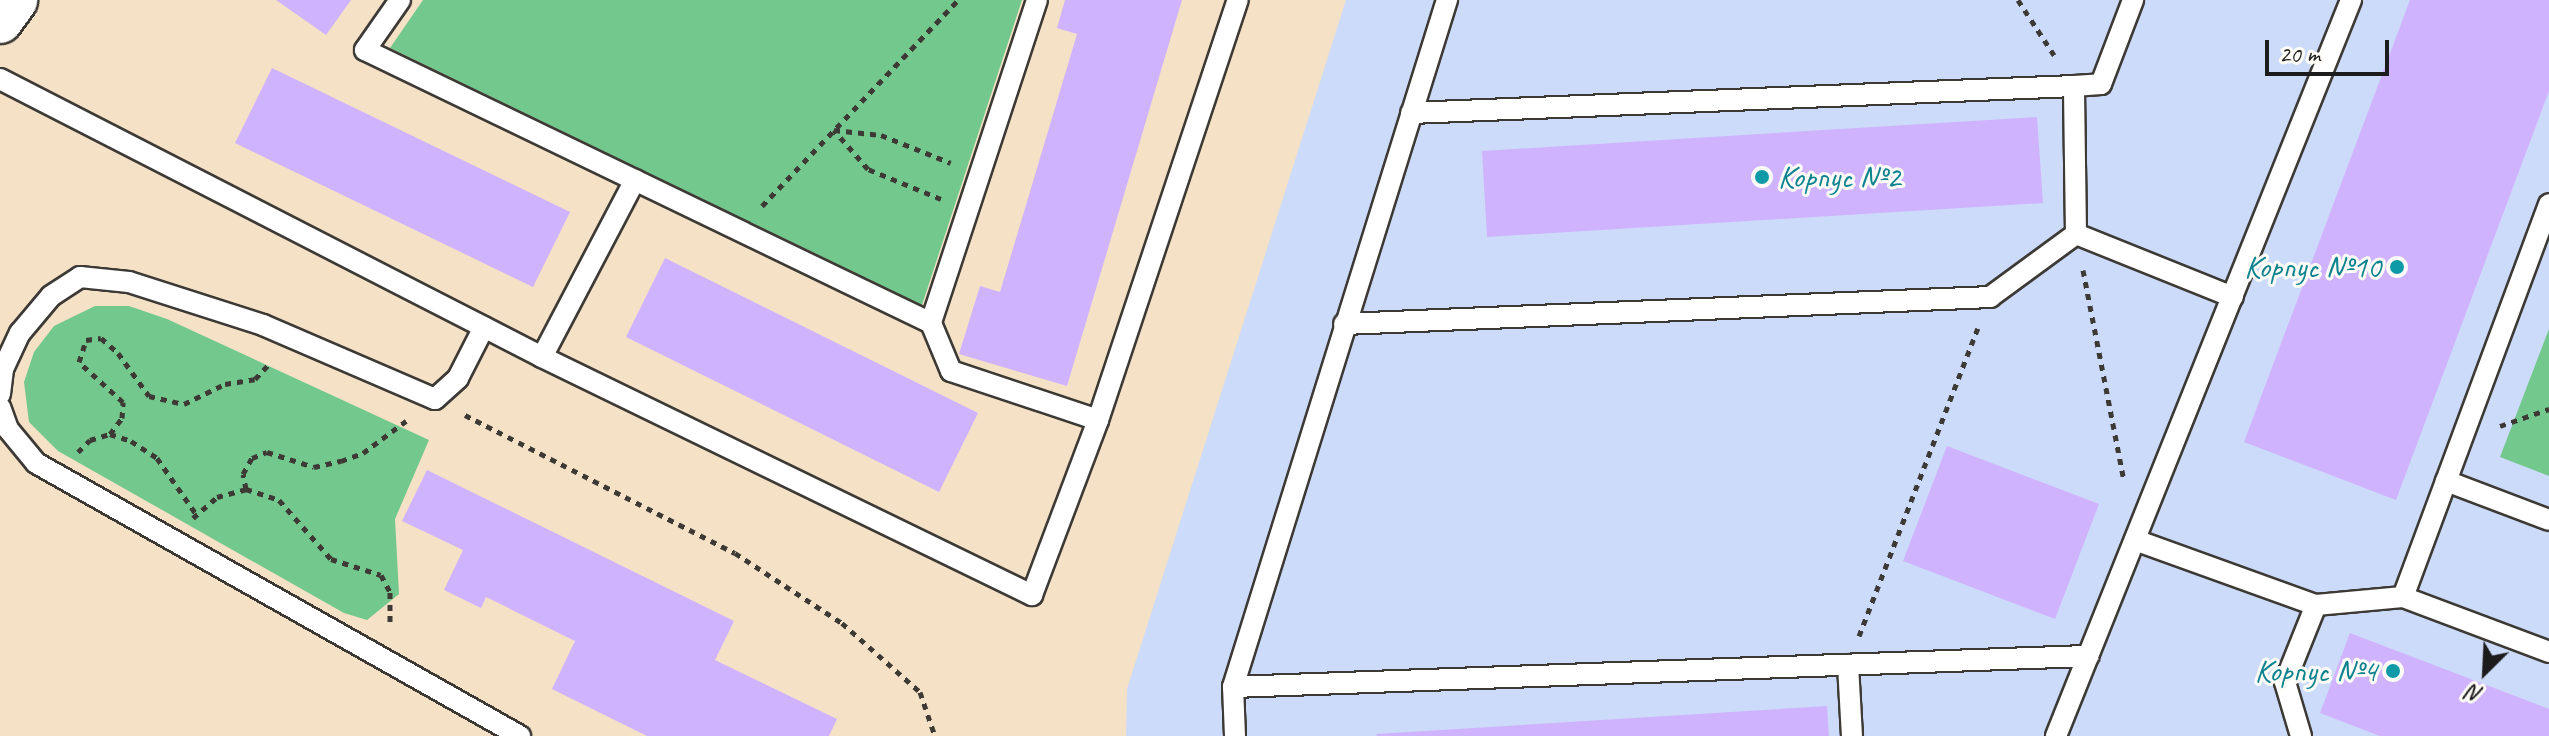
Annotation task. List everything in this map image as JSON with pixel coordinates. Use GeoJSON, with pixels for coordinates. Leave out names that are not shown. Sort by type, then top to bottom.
{"type":"FeatureCollection","features":[{"type":"Feature","properties":{"kind":"street"},"geometry":{"type":"LineString","coordinates":[[0,21],[15,0]]}},
{"type":"Feature","properties":{"kind":"lane"},"geometry":{"type":"LineString","coordinates":[[400,0],[365,50],[931,323]]}},
{"type":"Feature","properties":{"kind":"lane"},"geometry":{"type":"LineString","coordinates":[[1037,0],[931,323],[951,371],[1098,420]]}},
{"type":"Feature","properties":{"kind":"lane"},"geometry":{"type":"LineString","coordinates":[[0,79],[542,357],[1032,595],[1098,420],[1238,0]]}},
{"type":"Feature","properties":{"kind":"lane"},"geometry":{"type":"LineString","coordinates":[[1235,736],[1233,687],[1447,0]]}},
{"type":"Feature","properties":{"kind":"lane"},"geometry":{"type":"LineString","coordinates":[[1411,113],[2101,84],[2133,0]]}},
{"type":"Feature","properties":{"kind":"lane"},"geometry":{"type":"LineString","coordinates":[[2056,736],[2351,0]]}},
{"type":"Feature","properties":{"kind":"lane"},"geometry":{"type":"LineString","coordinates":[[2074,86],[2076,234]]}},
{"type":"Feature","properties":{"kind":"lane"},"geometry":{"type":"LineString","coordinates":[[542,357],[635,180]]}},
{"type":"Feature","properties":{"kind":"lane"},"geometry":{"type":"LineString","coordinates":[[2403,597],[2549,204]]}},
{"type":"Feature","properties":{"kind":"lane"},"geometry":{"type":"LineString","coordinates":[[1344,324],[1990,297],[2076,234]]}},
{"type":"Feature","properties":{"kind":"lane"},"geometry":{"type":"LineString","coordinates":[[2076,234],[2233,297]]}},
{"type":"Feature","properties":{"kind":"lane"},"geometry":{"type":"LineString","coordinates":[[0,394],[3,369],[20,333],[51,296],[80,277],[129,282],[294,338],[435,399],[458,378],[484,327]]}},
{"type":"Feature","properties":{"kind":"lane"},"geometry":{"type":"LineString","coordinates":[[0,407],[17,440],[36,463],[520,736]]}},
{"type":"Feature","properties":{"kind":"lane"},"geometry":{"type":"LineString","coordinates":[[2446,481],[2549,520]]}},
{"type":"Feature","properties":{"kind":"lane"},"geometry":{"type":"LineString","coordinates":[[2135,540],[2316,605],[2403,597],[2549,652]]}},
{"type":"Feature","properties":{"kind":"lane"},"geometry":{"type":"LineString","coordinates":[[2301,736],[2285,682],[2316,605]]}},
{"type":"Feature","properties":{"kind":"lane"},"geometry":{"type":"LineString","coordinates":[[1233,687],[2088,656]]}},
{"type":"Feature","properties":{"kind":"lane"},"geometry":{"type":"LineString","coordinates":[[1848,665],[1852,736]]}},
{"type":"Feature","properties":{"kind":"path"},"geometry":{"type":"LineString","coordinates":[[739,230],[958,0]]}},
{"type":"Feature","properties":{"kind":"path"},"geometry":{"type":"LineString","coordinates":[[2018,0],[2074,86]]}},
{"type":"Feature","properties":{"kind":"path"},"geometry":{"type":"LineString","coordinates":[[834,130],[881,135],[980,174]]}},
{"type":"Feature","properties":{"kind":"path"},"geometry":{"type":"LineString","coordinates":[[834,130],[868,169],[968,210]]}},
{"type":"Feature","properties":{"kind":"path"},"geometry":{"type":"LineString","coordinates":[[2076,234],[2135,540]]}},
{"type":"Feature","properties":{"kind":"path"},"geometry":{"type":"LineString","coordinates":[[1848,665],[1990,297]]}},
{"type":"Feature","properties":{"kind":"path"},"geometry":{"type":"LineString","coordinates":[[55,474],[90,440],[110,434],[122,418],[123,402],[79,362],[86,340],[101,338],[118,353],[149,396],[184,404],[225,384],[255,379],[294,338]]}},
{"type":"Feature","properties":{"kind":"path"},"geometry":{"type":"LineString","coordinates":[[246,489],[243,474],[252,458],[267,452],[314,467],[341,461],[363,453],[435,399],[735,553],[842,623],[920,692],[935,736]]}},
{"type":"Feature","properties":{"kind":"path"},"geometry":{"type":"LineString","coordinates":[[2462,439],[2549,409]]}},
{"type":"Feature","properties":{"kind":"path"},"geometry":{"type":"LineString","coordinates":[[110,434],[157,458],[196,514]]}},
{"type":"Feature","properties":{"kind":"path"},"geometry":{"type":"LineString","coordinates":[[177,542],[196,514],[217,497],[246,489],[279,500],[331,559],[381,575],[390,592],[390,663]]}},
{"type":"Feature","properties":{"kind":"shaded area"},"geometry":{"type":"Polygon","coordinates":[[[1346,0],[2549,0],[2549,736],[1126,736],[1127,689],[1346,0]]]}},
{"type":"Feature","properties":{"kind":"green space"},"geometry":{"type":"Polygon","coordinates":[[[423,0],[1022,0],[922,305],[390,48],[423,0]]]}},
{"type":"Feature","properties":{"kind":"green space"},"geometry":{"type":"Polygon","coordinates":[[[95,306],[129,306],[167,319],[429,440],[395,519],[399,594],[367,620],[344,613],[58,451],[29,422],[24,382],[34,352],[54,326],[95,306]]]}},
{"type":"Feature","properties":{"kind":"green space"},"geometry":{"type":"Polygon","coordinates":[[[2549,329],[2549,476],[2500,457],[2549,329]]]}},
{"type":"Feature","properties":{"kind":"building"},"geometry":{"type":"Polygon","coordinates":[[[276,0],[351,0],[326,35],[276,0]]]}},
{"type":"Feature","properties":{"kind":"building"},"geometry":{"type":"Polygon","coordinates":[[[1065,0],[1182,0],[1067,386],[959,354],[980,286],[1000,292],[1077,34],[1057,28],[1065,0]]]}},
{"type":"Feature","properties":{"kind":"building","name":"Корпус №10"},"geometry":{"type":"Polygon","coordinates":[[[2410,0],[2549,0],[2549,91],[2396,500],[2244,442],[2410,0]]]}},
{"type":"Feature","properties":{"kind":"building"},"geometry":{"type":"Polygon","coordinates":[[[272,68],[570,212],[533,287],[235,143],[272,68]]]}},
{"type":"Feature","properties":{"kind":"building","name":"Корпус №2"},"geometry":{"type":"Polygon","coordinates":[[[2037,117],[2043,203],[1487,237],[1482,151],[2037,117]]]}},
{"type":"Feature","properties":{"kind":"building"},"geometry":{"type":"Polygon","coordinates":[[[665,258],[978,413],[939,492],[626,337],[665,258]]]}},
{"type":"Feature","properties":{"kind":"building"},"geometry":{"type":"Polygon","coordinates":[[[1947,446],[2099,504],[2055,619],[1903,561],[1947,446]]]}},
{"type":"Feature","properties":{"kind":"building"},"geometry":{"type":"Polygon","coordinates":[[[427,470],[734,621],[715,660],[837,719],[829,736],[647,736],[552,689],[575,641],[486,597],[481,608],[444,590],[463,550],[402,521],[427,470]]]}},
{"type":"Feature","properties":{"kind":"building","name":"Корпус №4"},"geometry":{"type":"Polygon","coordinates":[[[2350,633],[2549,709],[2549,736],[2380,736],[2320,713],[2350,633]]]}},
{"type":"Feature","properties":{"kind":"building"},"geometry":{"type":"Polygon","coordinates":[[[1827,706],[1829,736],[1376,734],[1827,706]]]}},
{"type":"Feature","properties":{"kind":"place","name":"Корпус №2"},"geometry":{"type":"Point","coordinates":[1762,177]}},
{"type":"Feature","properties":{"kind":"place","name":"Корпус №10"},"geometry":{"type":"Point","coordinates":[2397,267]}},
{"type":"Feature","properties":{"kind":"place","name":"Корпус №4"},"geometry":{"type":"Point","coordinates":[2393,671]}}]}
